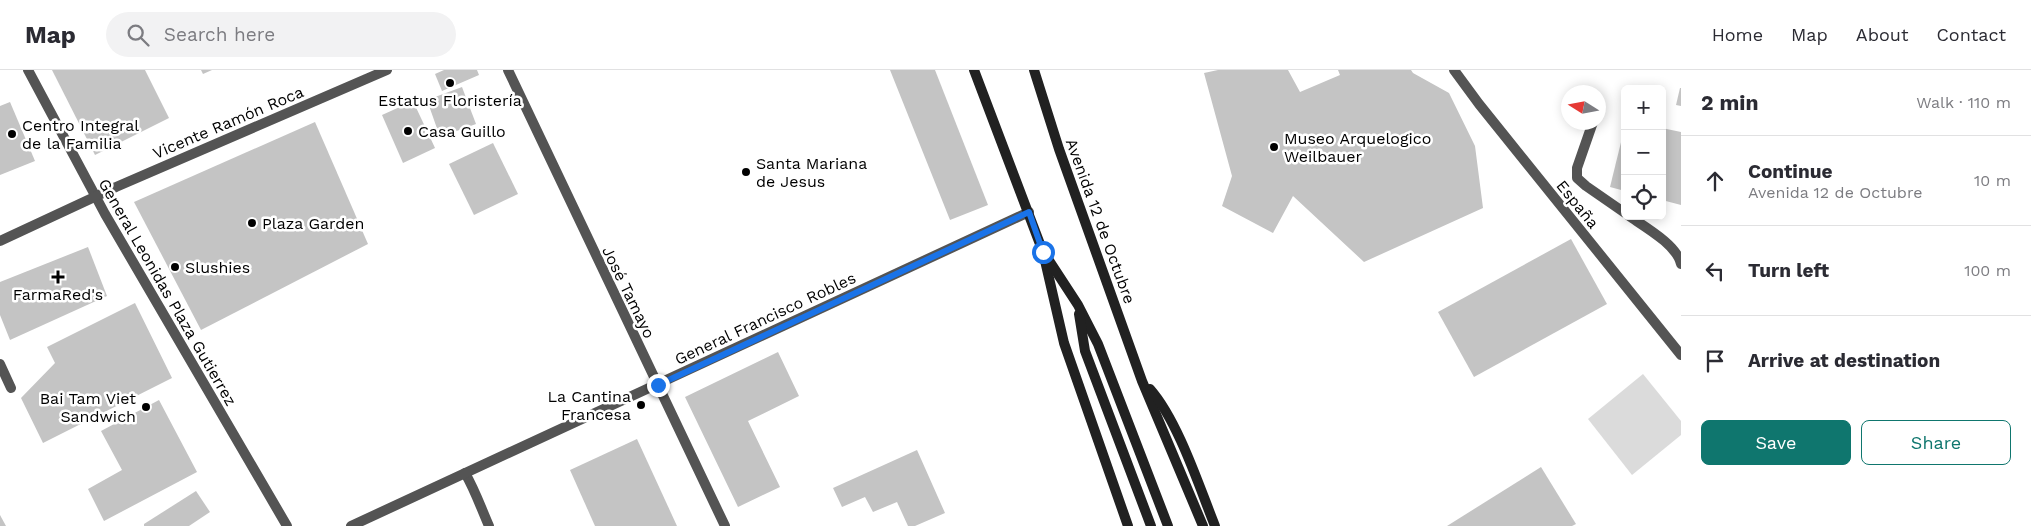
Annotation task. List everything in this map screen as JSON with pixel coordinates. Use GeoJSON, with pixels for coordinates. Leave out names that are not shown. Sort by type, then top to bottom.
{"type":"FeatureCollection","features":[{"type":"Feature","properties":{"kind":"main road"},"geometry":{"type":"LineString","coordinates":[[974,70],[1043,252],[1064,343],[1128,526]]}},
{"type":"Feature","properties":{"kind":"main road","name":"Avenida 12 de Octubre"},"geometry":{"type":"LineString","coordinates":[[1034,70],[1059,149],[1142,381],[1203,526]]}},
{"type":"Feature","properties":{"kind":"main road"},"geometry":{"type":"LineString","coordinates":[[1043,252],[1078,305],[1098,344],[1168,526]]}},
{"type":"Feature","properties":{"kind":"main road"},"geometry":{"type":"LineString","coordinates":[[1078,305],[1085,351],[1151,526]]}},
{"type":"Feature","properties":{"kind":"main road","name":"Avenida 12 de Octubre"},"geometry":{"type":"LineString","coordinates":[[1142,381],[1162,406],[1178,437],[1215,526]]}},
{"type":"Feature","properties":{"kind":"street","name":"General Leonidas Plaza Gutierrez"},"geometry":{"type":"LineString","coordinates":[[28,70],[96,196],[286,526]]}},
{"type":"Feature","properties":{"kind":"street","name":"Vicente Ramón Roca"},"geometry":{"type":"LineString","coordinates":[[0,241],[96,196],[387,70]]}},
{"type":"Feature","properties":{"kind":"street","name":"José Tamayo"},"geometry":{"type":"LineString","coordinates":[[508,70],[725,526]]}},
{"type":"Feature","properties":{"kind":"street","name":"España"},"geometry":{"type":"LineString","coordinates":[[1454,70],[1479,104],[1681,355]]}},
{"type":"Feature","properties":{"kind":"street"},"geometry":{"type":"LineString","coordinates":[[1590,130],[1577,168],[1578,178],[1586,186],[1621,210]]}},
{"type":"Feature","properties":{"kind":"street","name":"General Francisco Robles"},"geometry":{"type":"LineString","coordinates":[[351,526],[1029,212]]}},
{"type":"Feature","properties":{"kind":"street"},"geometry":{"type":"LineString","coordinates":[[1635,220],[1663,240],[1680,258],[1681,264]]}},
{"type":"Feature","properties":{"kind":"street"},"geometry":{"type":"LineString","coordinates":[[0,364],[11,388]]}},
{"type":"Feature","properties":{"kind":"street"},"geometry":{"type":"LineString","coordinates":[[465,473],[489,526]]}},
{"type":"Feature","properties":{"kind":"shaded area"},"geometry":{"type":"Polygon","coordinates":[[[1643,374],[1681,421],[1681,435],[1632,475],[1588,419],[1643,374]]]}},
{"type":"Feature","properties":{"kind":"building"},"geometry":{"type":"Polygon","coordinates":[[[52,70],[145,70],[169,118],[95,155],[52,70]]]}},
{"type":"Feature","properties":{"kind":"building"},"geometry":{"type":"Polygon","coordinates":[[[201,70],[212,70],[203,74],[201,70]]]}},
{"type":"Feature","properties":{"kind":"building","name":"Estatus Floristería"},"geometry":{"type":"Polygon","coordinates":[[[444,70],[477,70],[479,75],[442,91],[435,74],[444,70]]]}},
{"type":"Feature","properties":{"kind":"building"},"geometry":{"type":"Polygon","coordinates":[[[890,70],[935,70],[988,205],[950,220],[890,70]]]}},
{"type":"Feature","properties":{"kind":"building"},"geometry":{"type":"Polygon","coordinates":[[[1218,70],[1288,70],[1300,92],[1340,75],[1338,70],[1411,70],[1413,73],[1449,93],[1475,146],[1483,208],[1364,262],[1293,196],[1273,233],[1222,206],[1232,176],[1204,73],[1218,70]]]}},
{"type":"Feature","properties":{"kind":"building"},"geometry":{"type":"Polygon","coordinates":[[[462,87],[476,124],[440,137],[427,100],[462,87]]]}},
{"type":"Feature","properties":{"kind":"building"},"geometry":{"type":"Polygon","coordinates":[[[1681,88],[1681,106],[1676,105],[1681,88]]]}},
{"type":"Feature","properties":{"kind":"building","name":"Casa Guillo"},"geometry":{"type":"Polygon","coordinates":[[[413,101],[435,148],[403,163],[382,115],[413,101]]]}},
{"type":"Feature","properties":{"kind":"building","name":"Centro Integral de la Familia"},"geometry":{"type":"Polygon","coordinates":[[[10,102],[35,161],[0,175],[0,106],[10,102]]]}},
{"type":"Feature","properties":{"kind":"building","name":"Plaza Garden"},"geometry":{"type":"Polygon","coordinates":[[[315,122],[368,244],[201,330],[134,202],[315,122]]]}},
{"type":"Feature","properties":{"kind":"building"},"geometry":{"type":"Polygon","coordinates":[[[1666,129],[1681,132],[1681,205],[1666,201],[1666,129]]]}},
{"type":"Feature","properties":{"kind":"building"},"geometry":{"type":"Polygon","coordinates":[[[1621,142],[1621,190],[1610,187],[1621,142]]]}},
{"type":"Feature","properties":{"kind":"building"},"geometry":{"type":"Polygon","coordinates":[[[493,143],[518,194],[474,215],[449,164],[493,143]]]}},
{"type":"Feature","properties":{"kind":"building"},"geometry":{"type":"Polygon","coordinates":[[[1571,239],[1607,304],[1474,377],[1438,312],[1571,239]]]}},
{"type":"Feature","properties":{"kind":"building"},"geometry":{"type":"Polygon","coordinates":[[[88,247],[107,296],[10,340],[0,315],[0,282],[88,247]]]}},
{"type":"Feature","properties":{"kind":"building"},"geometry":{"type":"Polygon","coordinates":[[[135,303],[172,378],[43,443],[21,398],[55,363],[47,347],[135,303]]]}},
{"type":"Feature","properties":{"kind":"building"},"geometry":{"type":"Polygon","coordinates":[[[778,352],[799,396],[748,421],[780,487],[738,507],[685,397],[778,352]]]}},
{"type":"Feature","properties":{"kind":"building"},"geometry":{"type":"Polygon","coordinates":[[[159,400],[197,472],[104,521],[88,489],[122,470],[101,431],[159,400]]]}},
{"type":"Feature","properties":{"kind":"building"},"geometry":{"type":"Polygon","coordinates":[[[637,439],[677,526],[595,526],[570,470],[637,439]]]}},
{"type":"Feature","properties":{"kind":"building"},"geometry":{"type":"Polygon","coordinates":[[[917,450],[945,513],[915,526],[908,526],[897,502],[873,512],[865,497],[842,507],[833,488],[917,450]]]}},
{"type":"Feature","properties":{"kind":"building"},"geometry":{"type":"Polygon","coordinates":[[[1541,467],[1576,524],[1572,526],[1447,526],[1541,467]]]}},
{"type":"Feature","properties":{"kind":"building"},"geometry":{"type":"Polygon","coordinates":[[[196,491],[210,512],[189,526],[144,526],[144,524],[196,491]]]}},
{"type":"Feature","properties":{"kind":"building"},"geometry":{"type":"Polygon","coordinates":[[[0,515],[6,526],[0,526],[0,515]]]}},
{"type":"Feature","properties":{"kind":"place","name":"Estatus Floristería"},"geometry":{"type":"Point","coordinates":[450,83]}},
{"type":"Feature","properties":{"kind":"place","name":"Casa Guillo"},"geometry":{"type":"Point","coordinates":[408,131]}},
{"type":"Feature","properties":{"kind":"place","name":"Centro Integral de la Familia"},"geometry":{"type":"Point","coordinates":[12,134]}},
{"type":"Feature","properties":{"kind":"place","name":"Museo Arquelogico Weilbauer"},"geometry":{"type":"Point","coordinates":[1274,147]}},
{"type":"Feature","properties":{"kind":"place","name":"Santa Mariana de Jesus"},"geometry":{"type":"Point","coordinates":[746,172]}},
{"type":"Feature","properties":{"kind":"place","name":"Plaza Garden"},"geometry":{"type":"Point","coordinates":[252,223]}},
{"type":"Feature","properties":{"kind":"place","name":"Slushies"},"geometry":{"type":"Point","coordinates":[175,267]}},
{"type":"Feature","properties":{"kind":"place","name":"FarmaRed's"},"geometry":{"type":"Point","coordinates":[58,277]}},
{"type":"Feature","properties":{"kind":"place","name":"La Cantina Francesa"},"geometry":{"type":"Point","coordinates":[641,405]}},
{"type":"Feature","properties":{"kind":"place","name":"Bai Tam Viet Sandwich"},"geometry":{"type":"Point","coordinates":[146,407]}},
{"type":"Feature","properties":{"kind":"route"},"geometry":{"type":"LineString","coordinates":[[658,385],[1029,212],[1043,252]]}}]}
